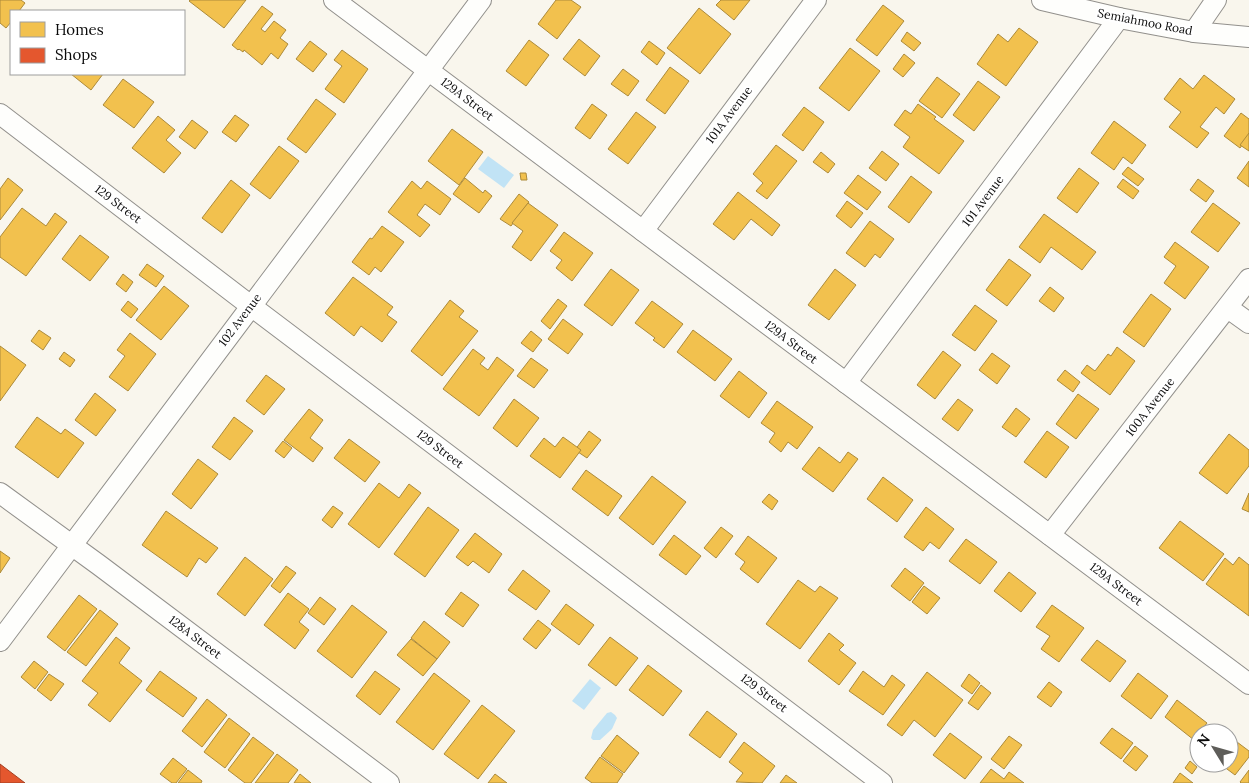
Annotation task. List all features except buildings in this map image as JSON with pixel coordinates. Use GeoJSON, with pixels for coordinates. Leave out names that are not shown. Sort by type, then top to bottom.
{"type":"FeatureCollection","features":[{"type":"Feature","properties":{"kind":"street","name":"129A Street"},"geometry":{"type":"LineString","coordinates":[[334,0],[1249,684]]}},
{"type":"Feature","properties":{"kind":"street","name":"102 Avenue"},"geometry":{"type":"LineString","coordinates":[[0,641],[70,545],[481,0]]}},
{"type":"Feature","properties":{"kind":"street","name":"101A Avenue"},"geometry":{"type":"LineString","coordinates":[[643,231],[816,0]]}},
{"type":"Feature","properties":{"kind":"street","name":"Semiahmoo Road"},"geometry":{"type":"LineString","coordinates":[[1042,0],[1120,18],[1194,32],[1249,37]]}},
{"type":"Feature","properties":{"kind":"street"},"geometry":{"type":"LineString","coordinates":[[1194,32],[1216,0]]}},
{"type":"Feature","properties":{"kind":"street","name":"101 Avenue"},"geometry":{"type":"LineString","coordinates":[[846,383],[1120,18]]}},
{"type":"Feature","properties":{"kind":"street","name":"129 Street"},"geometry":{"type":"LineString","coordinates":[[0,114],[882,783]]}},
{"type":"Feature","properties":{"kind":"street","name":"100A Avenue"},"geometry":{"type":"LineString","coordinates":[[1050,535],[1249,279]]}},
{"type":"Feature","properties":{"kind":"street"},"geometry":{"type":"LineString","coordinates":[[1228,308],[1249,323]]}},
{"type":"Feature","properties":{"kind":"street","name":"128A Street"},"geometry":{"type":"LineString","coordinates":[[0,493],[389,783]]}},
{"type":"Feature","properties":{"kind":"water"},"geometry":{"type":"Polygon","coordinates":[[[488,156],[514,175],[504,188],[478,169],[488,156]]]}},
{"type":"Feature","properties":{"kind":"water"},"geometry":{"type":"Polygon","coordinates":[[[590,679],[601,688],[584,710],[572,701],[590,679]]]}},
{"type":"Feature","properties":{"kind":"water"},"geometry":{"type":"Polygon","coordinates":[[[611,712],[617,718],[612,729],[600,740],[593,740],[591,738],[593,730],[607,713],[611,712]]]}}]}
